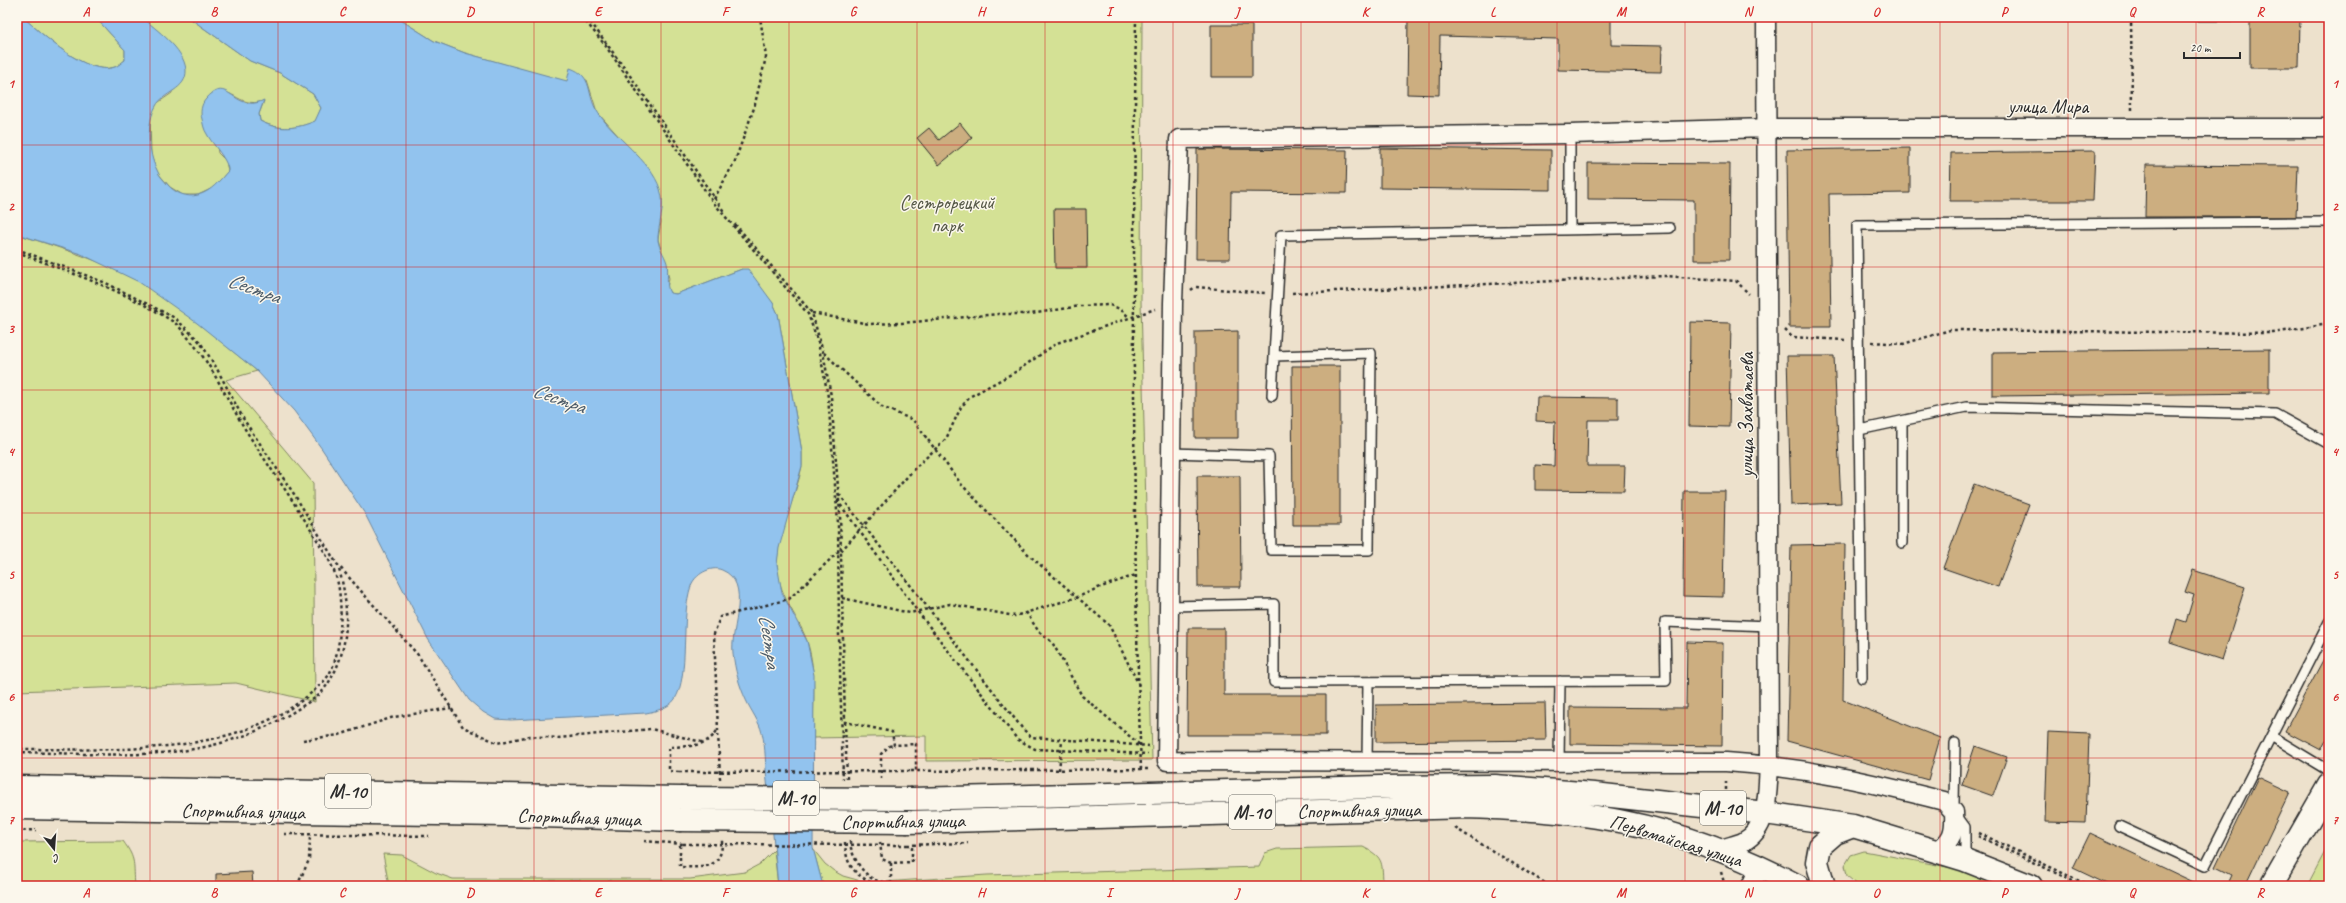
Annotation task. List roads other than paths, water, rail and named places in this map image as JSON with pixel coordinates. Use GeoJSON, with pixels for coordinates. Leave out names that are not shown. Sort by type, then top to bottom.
{"type":"FeatureCollection","features":[{"type":"Feature","properties":{"kind":"main road"},"geometry":{"type":"LineString","coordinates":[[2271,886],[2329,785]]}},
{"type":"Feature","properties":{"kind":"main road","name":"Спортивная улица"},"geometry":{"type":"LineString","coordinates":[[17,786],[680,798],[912,799],[1388,787],[1495,786],[1594,794]]}},
{"type":"Feature","properties":{"kind":"main road","name":"Первомайская улица"},"geometry":{"type":"LineString","coordinates":[[1594,794],[1765,813],[1853,826],[1966,860],[2031,886]]}},
{"type":"Feature","properties":{"kind":"main road","name":"Спортивная улица"},"geometry":{"type":"LineString","coordinates":[[17,808],[506,815],[679,820],[908,822],[1470,807],[1533,810],[1597,817]]}},
{"type":"Feature","properties":{"kind":"main road","name":"Первомайская улица"},"geometry":{"type":"LineString","coordinates":[[1597,817],[1678,836],[1719,850],[1760,866],[1798,886]]}},
{"type":"Feature","properties":{"kind":"main road"},"geometry":{"type":"LineString","coordinates":[[1824,886],[1817,862],[1820,846],[1835,833],[1853,826]]}},
{"type":"Feature","properties":{"kind":"street","name":"улица Захватаева"},"geometry":{"type":"LineString","coordinates":[[1765,813],[1768,765],[1769,626],[1766,17]]}},
{"type":"Feature","properties":{"kind":"street","name":"улица Мира"},"geometry":{"type":"LineString","coordinates":[[1171,453],[1173,303],[1179,139],[1570,134],[1766,128],[2329,128]]}},
{"type":"Feature","properties":{"kind":"street"},"geometry":{"type":"LineString","coordinates":[[1171,453],[1167,761],[1366,760],[1726,762],[1768,765],[1849,777],[1944,801],[1954,812],[1955,831],[1948,842],[1937,851]]}},
{"type":"Feature","properties":{"kind":"street"},"geometry":{"type":"LineString","coordinates":[[1719,850],[1743,842],[1751,836],[1765,813]]}},
{"type":"Feature","properties":{"kind":"street"},"geometry":{"type":"LineString","coordinates":[[1751,886],[1760,866]]}},
{"type":"Feature","properties":{"kind":"lane"},"geometry":{"type":"LineString","coordinates":[[1570,134],[1570,229]]}},
{"type":"Feature","properties":{"kind":"lane"},"geometry":{"type":"LineString","coordinates":[[1862,678],[1857,225],[2329,222]]}},
{"type":"Feature","properties":{"kind":"lane"},"geometry":{"type":"LineString","coordinates":[[1272,396],[1279,294],[1281,235],[1670,228]]}},
{"type":"Feature","properties":{"kind":"lane"},"geometry":{"type":"LineString","coordinates":[[1171,453],[1269,456],[1271,550],[1369,550],[1371,353],[1274,356]]}},
{"type":"Feature","properties":{"kind":"lane"},"geometry":{"type":"LineString","coordinates":[[1859,430],[1902,422],[1966,407],[2275,414],[2329,444]]}},
{"type":"Feature","properties":{"kind":"lane"},"geometry":{"type":"LineString","coordinates":[[1902,422],[1902,543]]}},
{"type":"Feature","properties":{"kind":"lane"},"geometry":{"type":"LineString","coordinates":[[1169,606],[1274,604],[1274,682],[1666,681],[1665,622],[1769,626]]}},
{"type":"Feature","properties":{"kind":"lane"},"geometry":{"type":"LineString","coordinates":[[2119,826],[2205,866],[2329,622]]}},
{"type":"Feature","properties":{"kind":"lane"},"geometry":{"type":"LineString","coordinates":[[1560,681],[1560,762]]}},
{"type":"Feature","properties":{"kind":"lane"},"geometry":{"type":"LineString","coordinates":[[1366,760],[1368,682]]}},
{"type":"Feature","properties":{"kind":"lane"},"geometry":{"type":"LineString","coordinates":[[2271,736],[2329,771]]}},
{"type":"Feature","properties":{"kind":"lane"},"geometry":{"type":"LineString","coordinates":[[1955,743],[1954,812],[1965,827],[1966,860]]}},
{"type":"Feature","properties":{"kind":"water","name":"Сестра"},"geometry":{"type":"Polygon","coordinates":[[[17,17],[23,17],[53,43],[91,66],[104,68],[115,67],[125,60],[125,50],[95,17],[142,17],[175,47],[184,62],[186,70],[185,77],[179,86],[159,101],[156,106],[151,121],[149,138],[154,163],[162,178],[174,190],[190,196],[198,195],[207,191],[228,171],[226,162],[205,131],[201,117],[203,103],[212,93],[218,90],[228,92],[237,99],[249,103],[257,103],[264,100],[259,114],[260,121],[281,128],[301,126],[315,121],[321,108],[313,94],[280,73],[250,61],[188,17],[396,17],[434,41],[465,53],[567,81],[570,68],[578,71],[583,76],[597,111],[612,130],[649,168],[660,189],[662,195],[662,207],[658,240],[667,263],[668,286],[670,293],[676,294],[742,269],[748,269],[773,303],[778,314],[802,452],[802,466],[779,548],[777,564],[782,593],[807,641],[814,675],[813,848],[823,886],[778,886],[762,733],[741,689],[733,653],[738,595],[736,585],[731,576],[722,570],[708,570],[699,575],[691,586],[686,613],[684,661],[680,689],[675,699],[666,707],[646,713],[511,720],[495,719],[483,712],[469,700],[428,639],[365,514],[322,449],[294,411],[257,371],[197,323],[139,282],[81,254],[17,234],[17,17]]]}},
{"type":"Feature","properties":{"kind":"park label","name":"Сестрорецкий парк"},"geometry":{"type":"Point","coordinates":[947,214]}}]}
